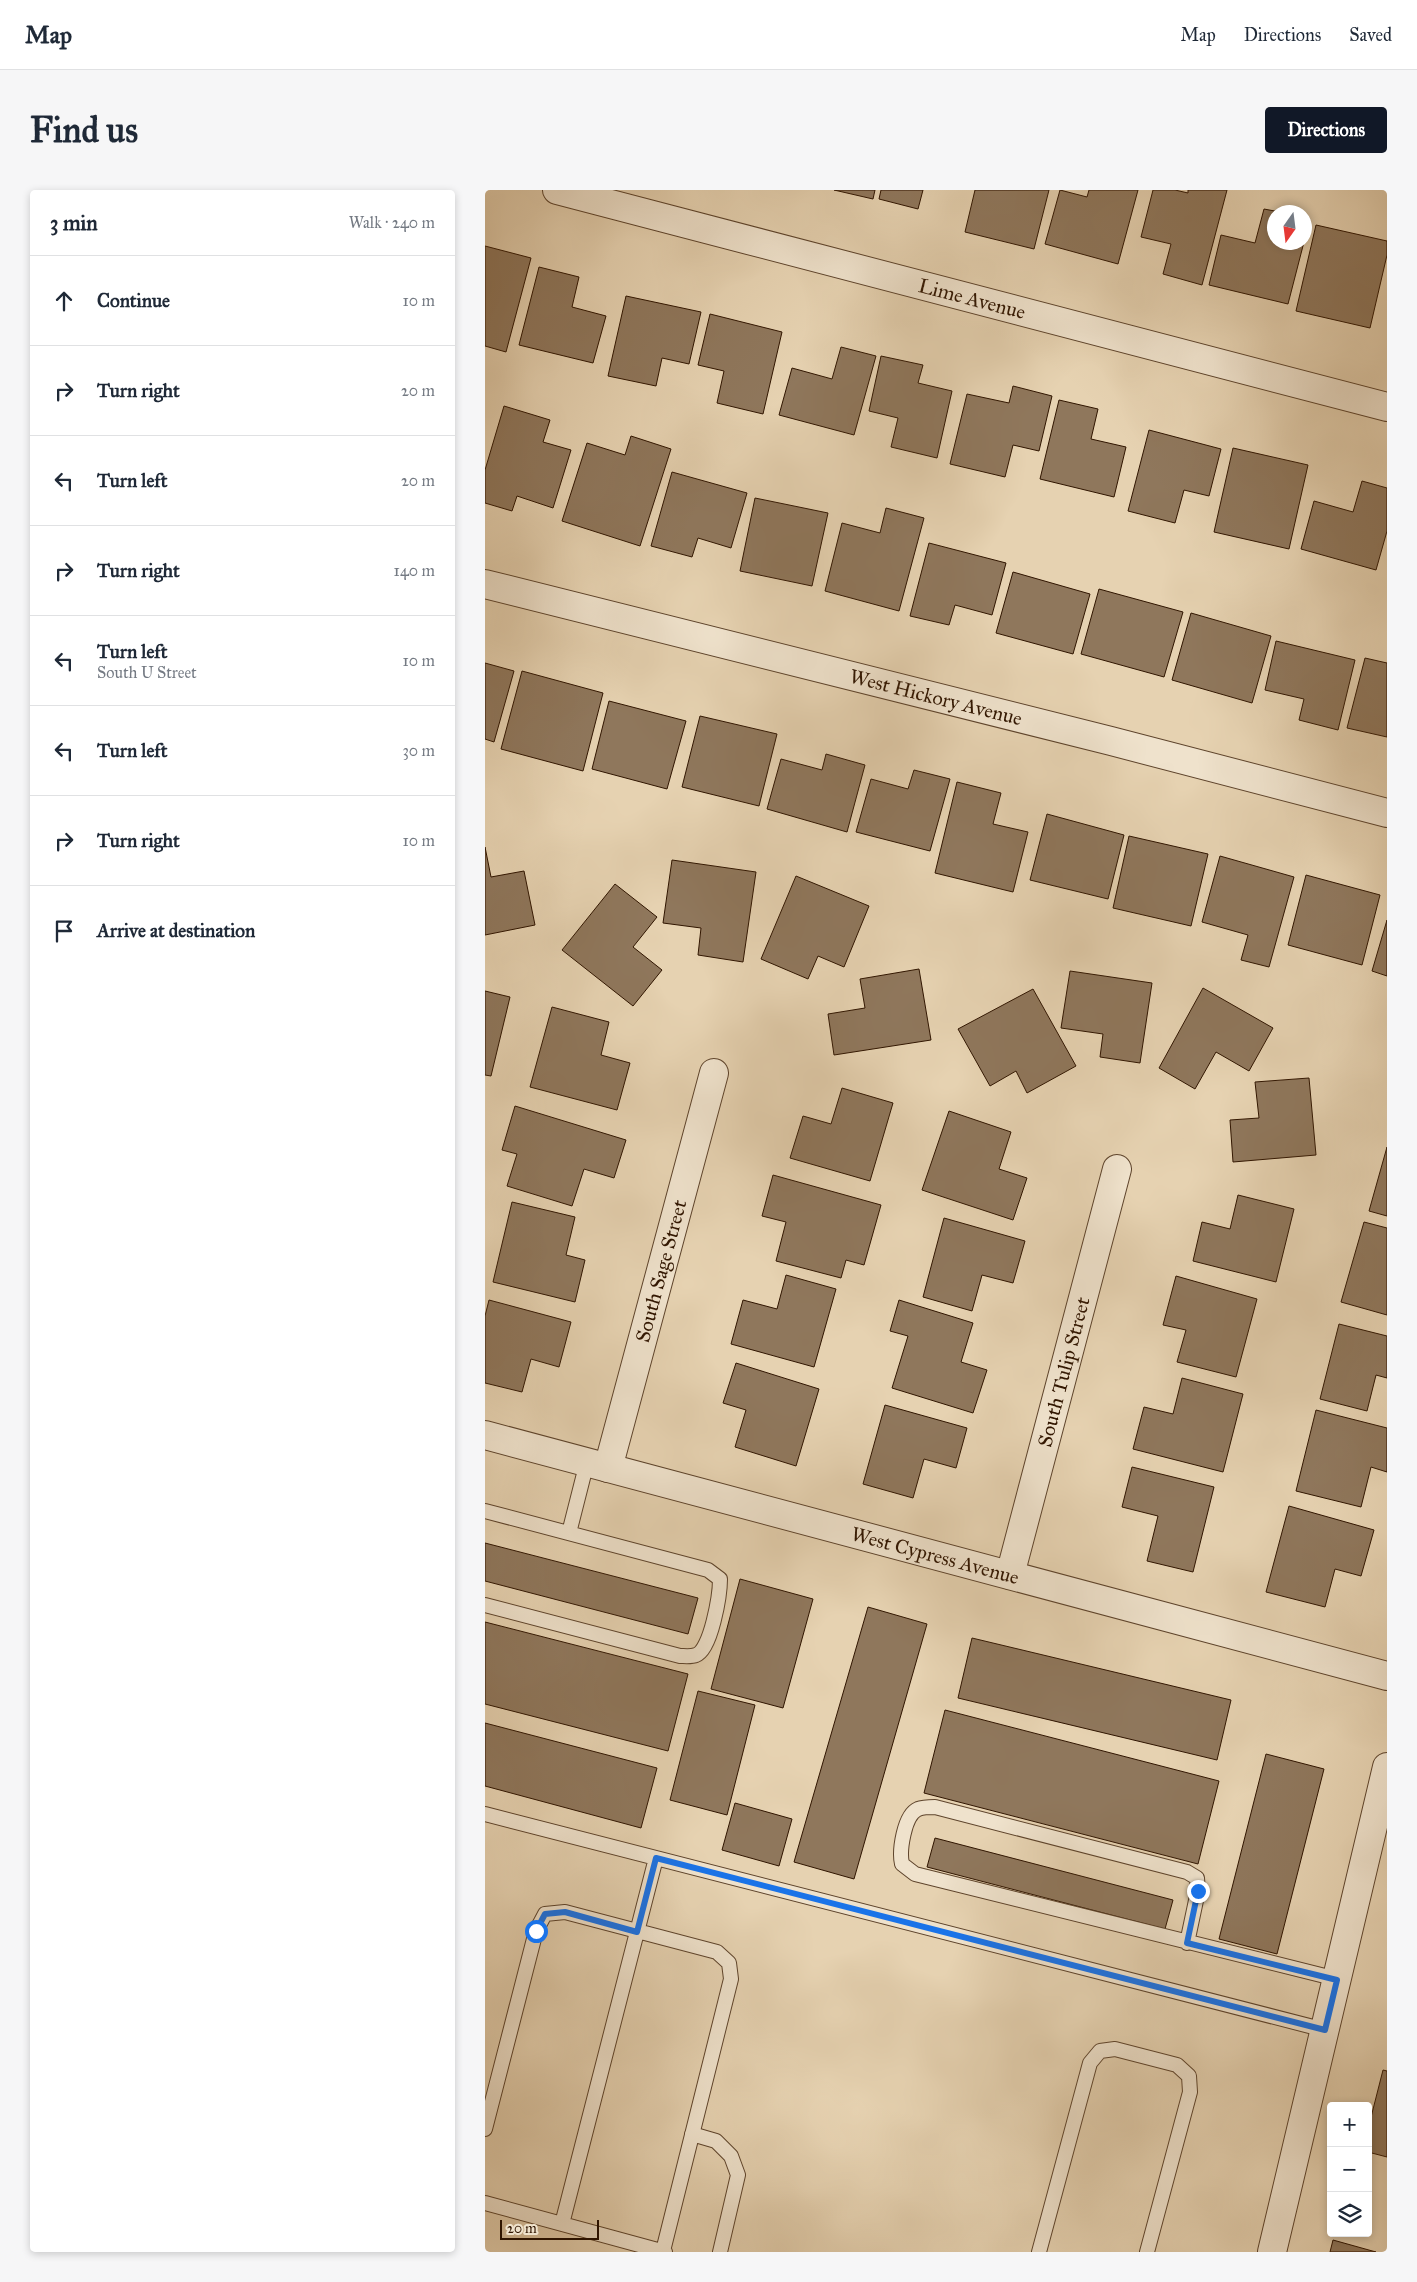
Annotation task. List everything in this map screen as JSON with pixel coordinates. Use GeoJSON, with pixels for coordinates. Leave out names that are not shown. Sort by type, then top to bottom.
{"type":"FeatureCollection","features":[{"type":"Feature","properties":{"kind":"street","name":"Lime Avenue"},"geometry":{"type":"LineString","coordinates":[[557,190],[1387,407]]}},
{"type":"Feature","properties":{"kind":"street","name":"West Hickory Avenue"},"geometry":{"type":"LineString","coordinates":[[485,584],[1111,740],[1387,813]]}},
{"type":"Feature","properties":{"kind":"street","name":"South Sage Street"},"geometry":{"type":"LineString","coordinates":[[598,1465],[713,1073]]}},
{"type":"Feature","properties":{"kind":"street","name":"South Tulip Street"},"geometry":{"type":"LineString","coordinates":[[1009,1575],[1117,1169]]}},
{"type":"Feature","properties":{"kind":"street","name":"West Cypress Avenue"},"geometry":{"type":"LineString","coordinates":[[485,1435],[1387,1676]]}},
{"type":"Feature","properties":{"kind":"street"},"geometry":{"type":"LineString","coordinates":[[1272,2252],[1387,1767]]}},
{"type":"Feature","properties":{"kind":"lane"},"geometry":{"type":"LineString","coordinates":[[569,1533],[598,1465]]}},
{"type":"Feature","properties":{"kind":"lane"},"geometry":{"type":"LineString","coordinates":[[485,1511],[707,1570],[720,1579],[720,1592],[705,1647],[696,1655],[680,1656],[485,1605]]}},
{"type":"Feature","properties":{"kind":"lane"},"geometry":{"type":"LineString","coordinates":[[1187,1943],[1198,1891],[1197,1878],[1187,1872],[935,1807],[917,1809],[908,1819],[899,1853],[902,1864],[915,1874],[1187,1943],[1337,1980]]}},
{"type":"Feature","properties":{"kind":"lane"},"geometry":{"type":"LineString","coordinates":[[485,1814],[1325,2030]]}},
{"type":"Feature","properties":{"kind":"lane"},"geometry":{"type":"LineString","coordinates":[[562,2224],[656,1858]]}},
{"type":"Feature","properties":{"kind":"lane"},"geometry":{"type":"LineString","coordinates":[[485,2130],[536,1931],[545,1914],[565,1912],[717,1952],[729,1963],[731,1979],[664,2252],[485,2203]]}},
{"type":"Feature","properties":{"kind":"lane"},"geometry":{"type":"LineString","coordinates":[[1039,2252],[1090,2063],[1100,2051],[1115,2049],[1177,2065],[1189,2076],[1190,2092],[1147,2252]]}},
{"type":"Feature","properties":{"kind":"lane"},"geometry":{"type":"LineString","coordinates":[[692,2134],[716,2141],[731,2156],[738,2175],[719,2252]]}},
{"type":"Feature","properties":{"kind":"building"},"geometry":{"type":"Polygon","coordinates":[[[834,190],[875,190],[873,199],[834,190]]]}},
{"type":"Feature","properties":{"kind":"building"},"geometry":{"type":"Polygon","coordinates":[[[881,190],[923,190],[918,209],[879,199],[881,190]]]}},
{"type":"Feature","properties":{"kind":"building"},"geometry":{"type":"Polygon","coordinates":[[[975,190],[1049,190],[1034,249],[965,232],[975,190]]]}},
{"type":"Feature","properties":{"kind":"building"},"geometry":{"type":"Polygon","coordinates":[[[1060,190],[1087,197],[1089,190],[1138,190],[1118,264],[1045,244],[1060,190]]]}},
{"type":"Feature","properties":{"kind":"building"},"geometry":{"type":"Polygon","coordinates":[[[1153,190],[1175,190],[1188,193],[1188,190],[1227,190],[1202,285],[1163,274],[1171,244],[1141,237],[1153,190]]]}},
{"type":"Feature","properties":{"kind":"building"},"geometry":{"type":"Polygon","coordinates":[[[1264,209],[1267,210],[1267,250],[1302,250],[1288,304],[1209,285],[1221,235],[1255,243],[1264,209]]]}},
{"type":"Feature","properties":{"kind":"building"},"geometry":{"type":"Polygon","coordinates":[[[1316,225],[1387,241],[1387,255],[1370,328],[1296,311],[1310,250],[1312,250],[1316,225]]]}},
{"type":"Feature","properties":{"kind":"building"},"geometry":{"type":"Polygon","coordinates":[[[485,246],[531,258],[506,352],[485,346],[485,246]]]}},
{"type":"Feature","properties":{"kind":"building"},"geometry":{"type":"Polygon","coordinates":[[[539,267],[579,277],[572,307],[606,316],[593,363],[519,345],[539,267]]]}},
{"type":"Feature","properties":{"kind":"building"},"geometry":{"type":"Polygon","coordinates":[[[626,296],[701,312],[689,364],[662,358],[656,386],[608,376],[626,296]]]}},
{"type":"Feature","properties":{"kind":"building"},"geometry":{"type":"Polygon","coordinates":[[[710,314],[782,332],[763,414],[717,403],[724,371],[698,365],[710,314]]]}},
{"type":"Feature","properties":{"kind":"building"},"geometry":{"type":"Polygon","coordinates":[[[841,347],[876,356],[854,435],[779,415],[792,368],[832,379],[841,347]]]}},
{"type":"Feature","properties":{"kind":"building"},"geometry":{"type":"Polygon","coordinates":[[[881,356],[923,365],[918,383],[952,391],[937,458],[891,447],[898,418],[869,411],[881,356]]]}},
{"type":"Feature","properties":{"kind":"building"},"geometry":{"type":"Polygon","coordinates":[[[1013,386],[1052,396],[1039,451],[1013,445],[1005,477],[950,464],[967,394],[1009,403],[1013,386]]]}},
{"type":"Feature","properties":{"kind":"building"},"geometry":{"type":"Polygon","coordinates":[[[1059,400],[1098,409],[1091,439],[1126,447],[1114,497],[1040,479],[1059,400]]]}},
{"type":"Feature","properties":{"kind":"building"},"geometry":{"type":"Polygon","coordinates":[[[504,406],[550,420],[543,442],[571,450],[553,508],[517,496],[512,511],[485,503],[485,470],[504,406]]]}},
{"type":"Feature","properties":{"kind":"building"},"geometry":{"type":"Polygon","coordinates":[[[1149,430],[1221,449],[1209,496],[1184,490],[1175,523],[1128,511],[1149,430]]]}},
{"type":"Feature","properties":{"kind":"building"},"geometry":{"type":"Polygon","coordinates":[[[631,436],[671,449],[640,546],[562,521],[587,443],[625,455],[631,436]]]}},
{"type":"Feature","properties":{"kind":"building"},"geometry":{"type":"Polygon","coordinates":[[[1233,448],[1308,465],[1289,549],[1214,532],[1233,448]]]}},
{"type":"Feature","properties":{"kind":"building"},"geometry":{"type":"Polygon","coordinates":[[[672,472],[747,493],[731,548],[698,538],[692,557],[651,546],[672,472]]]}},
{"type":"Feature","properties":{"kind":"building"},"geometry":{"type":"Polygon","coordinates":[[[1362,481],[1387,488],[1387,531],[1376,570],[1301,549],[1314,501],[1353,512],[1362,481]]]}},
{"type":"Feature","properties":{"kind":"building"},"geometry":{"type":"Polygon","coordinates":[[[755,498],[828,513],[812,586],[740,571],[755,498]]]}},
{"type":"Feature","properties":{"kind":"building"},"geometry":{"type":"Polygon","coordinates":[[[886,508],[924,518],[899,611],[825,591],[842,523],[880,533],[886,508]]]}},
{"type":"Feature","properties":{"kind":"building"},"geometry":{"type":"Polygon","coordinates":[[[929,543],[1006,563],[992,615],[955,605],[949,625],[910,616],[929,543]]]}},
{"type":"Feature","properties":{"kind":"building"},"geometry":{"type":"Polygon","coordinates":[[[1013,572],[1090,594],[1073,654],[996,633],[1013,572]]]}},
{"type":"Feature","properties":{"kind":"building"},"geometry":{"type":"Polygon","coordinates":[[[1099,589],[1183,612],[1164,677],[1081,654],[1099,589]]]}},
{"type":"Feature","properties":{"kind":"building"},"geometry":{"type":"Polygon","coordinates":[[[1191,613],[1271,636],[1252,703],[1172,680],[1191,613]]]}},
{"type":"Feature","properties":{"kind":"building"},"geometry":{"type":"Polygon","coordinates":[[[1276,641],[1355,660],[1338,730],[1299,720],[1304,699],[1265,690],[1276,641]]]}},
{"type":"Feature","properties":{"kind":"building"},"geometry":{"type":"Polygon","coordinates":[[[1365,658],[1387,663],[1387,737],[1347,728],[1365,658]]]}},
{"type":"Feature","properties":{"kind":"building"},"geometry":{"type":"Polygon","coordinates":[[[485,663],[514,671],[494,742],[485,739],[485,663]]]}},
{"type":"Feature","properties":{"kind":"building"},"geometry":{"type":"Polygon","coordinates":[[[522,671],[603,693],[583,771],[501,749],[522,671]]]}},
{"type":"Feature","properties":{"kind":"building"},"geometry":{"type":"Polygon","coordinates":[[[609,701],[686,721],[667,789],[592,769],[609,701]]]}},
{"type":"Feature","properties":{"kind":"building"},"geometry":{"type":"Polygon","coordinates":[[[700,716],[777,734],[759,806],[682,787],[700,716]]]}},
{"type":"Feature","properties":{"kind":"building"},"geometry":{"type":"Polygon","coordinates":[[[826,754],[865,765],[847,832],[767,809],[781,759],[822,770],[826,754]]]}},
{"type":"Feature","properties":{"kind":"building"},"geometry":{"type":"Polygon","coordinates":[[[914,770],[950,779],[930,851],[856,832],[871,779],[908,789],[914,770]]]}},
{"type":"Feature","properties":{"kind":"building"},"geometry":{"type":"Polygon","coordinates":[[[957,782],[1001,793],[993,824],[1028,832],[1013,892],[935,873],[957,782]]]}},
{"type":"Feature","properties":{"kind":"building"},"geometry":{"type":"Polygon","coordinates":[[[1047,814],[1124,835],[1108,899],[1030,880],[1047,814]]]}},
{"type":"Feature","properties":{"kind":"building"},"geometry":{"type":"Polygon","coordinates":[[[1129,836],[1208,854],[1191,926],[1113,908],[1129,836]]]}},
{"type":"Feature","properties":{"kind":"building"},"geometry":{"type":"Polygon","coordinates":[[[485,847],[491,877],[524,871],[535,925],[485,935],[485,847]]]}},
{"type":"Feature","properties":{"kind":"building"},"geometry":{"type":"Polygon","coordinates":[[[1220,856],[1294,877],[1269,967],[1241,960],[1248,935],[1202,922],[1220,856]]]}},
{"type":"Feature","properties":{"kind":"building"},"geometry":{"type":"Polygon","coordinates":[[[672,860],[756,872],[743,962],[698,955],[701,928],[663,923],[672,860]]]}},
{"type":"Feature","properties":{"kind":"building"},"geometry":{"type":"Polygon","coordinates":[[[1306,875],[1380,895],[1362,965],[1288,945],[1306,875]]]}},
{"type":"Feature","properties":{"kind":"building"},"geometry":{"type":"Polygon","coordinates":[[[796,876],[869,906],[844,967],[818,956],[808,979],[761,959],[796,876]]]}},
{"type":"Feature","properties":{"kind":"building"},"geometry":{"type":"Polygon","coordinates":[[[615,884],[657,917],[633,947],[662,970],[633,1006],[562,950],[615,884]]]}},
{"type":"Feature","properties":{"kind":"building"},"geometry":{"type":"Polygon","coordinates":[[[1387,920],[1387,976],[1372,971],[1387,920]]]}},
{"type":"Feature","properties":{"kind":"building"},"geometry":{"type":"Polygon","coordinates":[[[919,969],[931,1040],[834,1055],[828,1014],[865,1008],[860,979],[919,969]]]}},
{"type":"Feature","properties":{"kind":"building"},"geometry":{"type":"Polygon","coordinates":[[[1070,971],[1152,983],[1140,1063],[1100,1057],[1103,1034],[1061,1028],[1070,971]]]}},
{"type":"Feature","properties":{"kind":"building"},"geometry":{"type":"Polygon","coordinates":[[[1203,988],[1273,1028],[1249,1071],[1216,1052],[1195,1089],[1159,1068],[1203,988]]]}},
{"type":"Feature","properties":{"kind":"building"},"geometry":{"type":"Polygon","coordinates":[[[1033,989],[1076,1066],[1027,1093],[1016,1071],[990,1086],[958,1029],[1033,989]]]}},
{"type":"Feature","properties":{"kind":"building"},"geometry":{"type":"Polygon","coordinates":[[[485,991],[510,997],[491,1076],[485,1075],[485,991]]]}},
{"type":"Feature","properties":{"kind":"building"},"geometry":{"type":"Polygon","coordinates":[[[552,1007],[609,1022],[601,1055],[630,1063],[617,1110],[530,1087],[552,1007]]]}},
{"type":"Feature","properties":{"kind":"building"},"geometry":{"type":"Polygon","coordinates":[[[1309,1078],[1316,1155],[1233,1162],[1230,1120],[1259,1118],[1255,1082],[1309,1078]]]}},
{"type":"Feature","properties":{"kind":"building"},"geometry":{"type":"Polygon","coordinates":[[[842,1088],[893,1103],[870,1181],[790,1158],[803,1116],[831,1124],[842,1088]]]}},
{"type":"Feature","properties":{"kind":"building"},"geometry":{"type":"Polygon","coordinates":[[[515,1106],[626,1140],[614,1178],[584,1169],[572,1206],[507,1186],[517,1154],[502,1150],[515,1106]]]}},
{"type":"Feature","properties":{"kind":"building"},"geometry":{"type":"Polygon","coordinates":[[[949,1111],[1011,1132],[999,1169],[1027,1178],[1013,1220],[922,1190],[949,1111]]]}},
{"type":"Feature","properties":{"kind":"building"},"geometry":{"type":"Polygon","coordinates":[[[1387,1147],[1387,1216],[1369,1211],[1387,1147]]]}},
{"type":"Feature","properties":{"kind":"building"},"geometry":{"type":"Polygon","coordinates":[[[773,1175],[881,1205],[864,1265],[846,1260],[841,1278],[776,1261],[786,1222],[762,1216],[773,1175]]]}},
{"type":"Feature","properties":{"kind":"building"},"geometry":{"type":"Polygon","coordinates":[[[1238,1195],[1294,1209],[1276,1282],[1193,1261],[1202,1222],[1230,1229],[1238,1195]]]}},
{"type":"Feature","properties":{"kind":"building"},"geometry":{"type":"Polygon","coordinates":[[[512,1202],[575,1217],[566,1255],[585,1260],[575,1302],[493,1282],[512,1202]]]}},
{"type":"Feature","properties":{"kind":"building"},"geometry":{"type":"Polygon","coordinates":[[[944,1218],[1025,1241],[1013,1283],[982,1275],[972,1311],[923,1297],[944,1218]]]}},
{"type":"Feature","properties":{"kind":"building"},"geometry":{"type":"Polygon","coordinates":[[[1364,1222],[1387,1228],[1387,1315],[1341,1302],[1364,1222]]]}},
{"type":"Feature","properties":{"kind":"building"},"geometry":{"type":"Polygon","coordinates":[[[786,1275],[836,1289],[814,1367],[731,1344],[743,1300],[777,1309],[786,1275]]]}},
{"type":"Feature","properties":{"kind":"building"},"geometry":{"type":"Polygon","coordinates":[[[1176,1276],[1257,1299],[1236,1377],[1177,1362],[1186,1330],[1163,1325],[1176,1276]]]}},
{"type":"Feature","properties":{"kind":"building"},"geometry":{"type":"Polygon","coordinates":[[[489,1300],[571,1322],[559,1367],[531,1359],[522,1392],[485,1383],[485,1316],[489,1300]]]}},
{"type":"Feature","properties":{"kind":"building"},"geometry":{"type":"Polygon","coordinates":[[[899,1300],[973,1323],[961,1362],[987,1370],[973,1413],[892,1388],[908,1336],[890,1331],[899,1300]]]}},
{"type":"Feature","properties":{"kind":"building"},"geometry":{"type":"Polygon","coordinates":[[[1339,1324],[1387,1336],[1387,1378],[1376,1375],[1367,1411],[1320,1399],[1339,1324]]]}},
{"type":"Feature","properties":{"kind":"building"},"geometry":{"type":"Polygon","coordinates":[[[736,1363],[819,1389],[796,1466],[735,1447],[746,1410],[723,1403],[736,1363]]]}},
{"type":"Feature","properties":{"kind":"building"},"geometry":{"type":"Polygon","coordinates":[[[1182,1378],[1243,1394],[1223,1472],[1133,1449],[1144,1407],[1173,1414],[1182,1378]]]}},
{"type":"Feature","properties":{"kind":"building"},"geometry":{"type":"Polygon","coordinates":[[[885,1405],[967,1428],[956,1468],[924,1459],[913,1498],[863,1484],[885,1405]]]}},
{"type":"Feature","properties":{"kind":"building"},"geometry":{"type":"Polygon","coordinates":[[[1316,1410],[1387,1428],[1387,1472],[1371,1467],[1361,1507],[1296,1491],[1316,1410]]]}},
{"type":"Feature","properties":{"kind":"building"},"geometry":{"type":"Polygon","coordinates":[[[1132,1467],[1214,1487],[1193,1572],[1147,1561],[1158,1516],[1122,1507],[1132,1467]]]}},
{"type":"Feature","properties":{"kind":"building"},"geometry":{"type":"Polygon","coordinates":[[[1289,1506],[1374,1530],[1361,1576],[1335,1569],[1325,1607],[1266,1592],[1289,1506]]]}},
{"type":"Feature","properties":{"kind":"building"},"geometry":{"type":"Polygon","coordinates":[[[485,1543],[698,1598],[688,1634],[485,1581],[485,1543]]]}},
{"type":"Feature","properties":{"kind":"building"},"geometry":{"type":"Polygon","coordinates":[[[740,1579],[813,1599],[783,1708],[711,1689],[740,1579]]]}},
{"type":"Feature","properties":{"kind":"building"},"geometry":{"type":"Polygon","coordinates":[[[868,1607],[927,1624],[854,1879],[794,1862],[868,1607]]]}},
{"type":"Feature","properties":{"kind":"building"},"geometry":{"type":"Polygon","coordinates":[[[485,1622],[688,1674],[668,1751],[485,1704],[485,1622]]]}},
{"type":"Feature","properties":{"kind":"building"},"geometry":{"type":"Polygon","coordinates":[[[972,1638],[1231,1700],[1217,1760],[958,1698],[972,1638]]]}},
{"type":"Feature","properties":{"kind":"building"},"geometry":{"type":"Polygon","coordinates":[[[698,1691],[755,1705],[727,1815],[670,1800],[698,1691]]]}},
{"type":"Feature","properties":{"kind":"building"},"geometry":{"type":"Polygon","coordinates":[[[945,1710],[1219,1781],[1198,1864],[924,1793],[945,1710]]]}},
{"type":"Feature","properties":{"kind":"building"},"geometry":{"type":"Polygon","coordinates":[[[485,1723],[657,1768],[641,1828],[485,1786],[485,1723]]]}},
{"type":"Feature","properties":{"kind":"building"},"geometry":{"type":"Polygon","coordinates":[[[1266,1754],[1324,1769],[1277,1954],[1219,1939],[1266,1754]]]}},
{"type":"Feature","properties":{"kind":"building"},"geometry":{"type":"Polygon","coordinates":[[[735,1803],[792,1819],[779,1866],[722,1850],[735,1803]]]}},
{"type":"Feature","properties":{"kind":"building"},"geometry":{"type":"Polygon","coordinates":[[[935,1838],[1173,1900],[1165,1929],[927,1867],[935,1838]]]}},
{"type":"Feature","properties":{"kind":"building"},"geometry":{"type":"Polygon","coordinates":[[[1383,2070],[1387,2071],[1387,2157],[1372,2153],[1372,2113],[1383,2070]]]}},
{"type":"Feature","properties":{"kind":"building"},"geometry":{"type":"Polygon","coordinates":[[[1333,2240],[1376,2252],[1330,2252],[1333,2240]]]}},
{"type":"Feature","properties":{"kind":"route"},"geometry":{"type":"LineString","coordinates":[[536,1931],[545,1914],[565,1912],[637,1932],[656,1858],[1325,2030],[1337,1980],[1187,1943],[1198,1891]]}}]}
